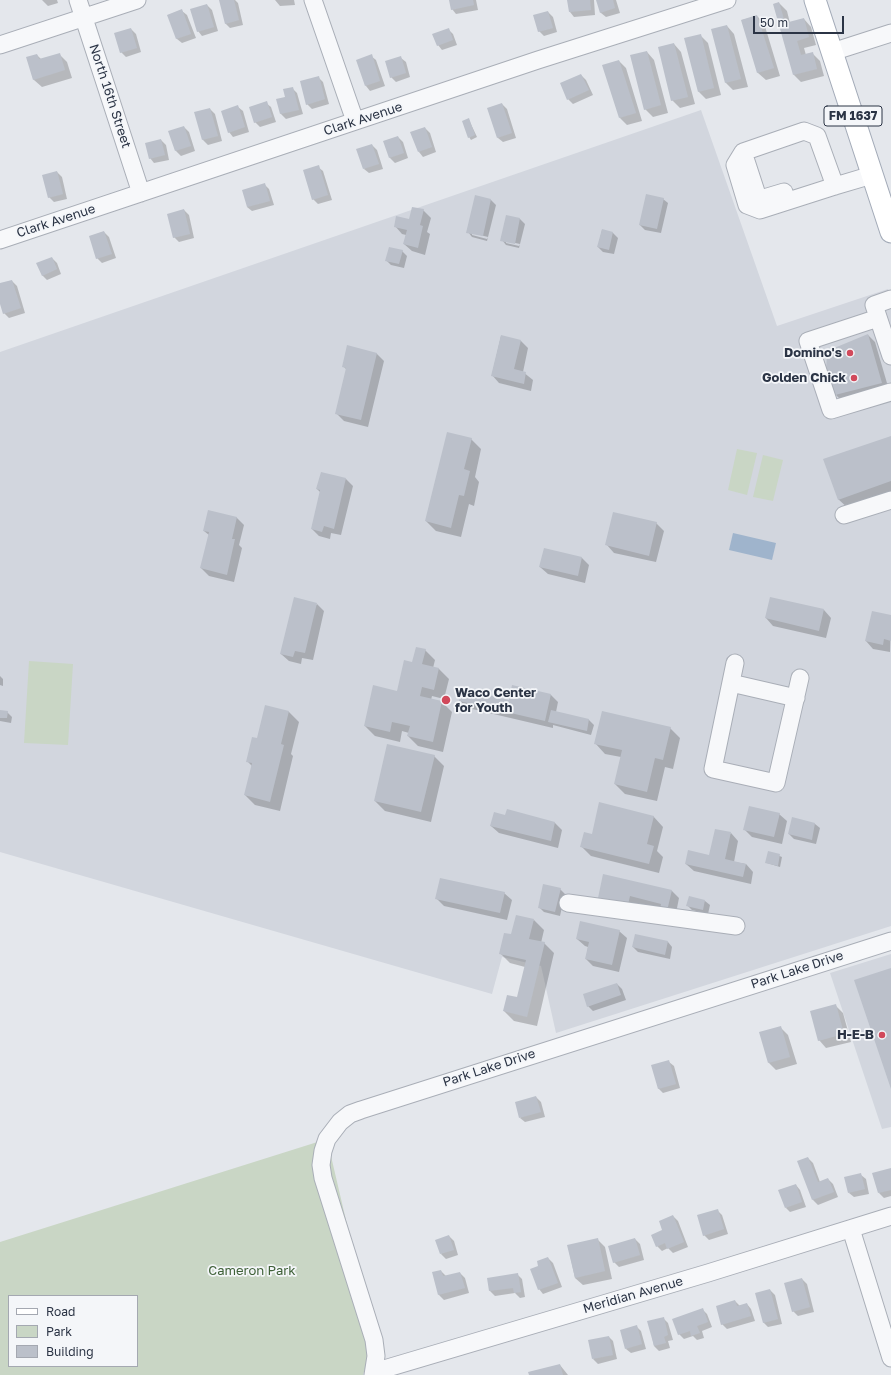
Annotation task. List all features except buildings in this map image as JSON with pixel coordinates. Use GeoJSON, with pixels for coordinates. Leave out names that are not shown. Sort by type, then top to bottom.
{"type":"FeatureCollection","features":[{"type":"Feature","properties":{"kind":"main road","name":"FM 1637"},"geometry":{"type":"LineString","coordinates":[[815,0],[891,232]]}},
{"type":"Feature","properties":{"kind":"street","name":"North 16th Street"},"geometry":{"type":"LineString","coordinates":[[78,0],[141,193]]}},
{"type":"Feature","properties":{"kind":"street"},"geometry":{"type":"LineString","coordinates":[[0,45],[137,0]]}},
{"type":"Feature","properties":{"kind":"street"},"geometry":{"type":"LineString","coordinates":[[313,0],[355,121]]}},
{"type":"Feature","properties":{"kind":"street","name":"Clark Avenue"},"geometry":{"type":"LineString","coordinates":[[0,240],[355,121],[727,0]]}},
{"type":"Feature","properties":{"kind":"street"},"geometry":{"type":"LineString","coordinates":[[832,52],[891,33]]}},
{"type":"Feature","properties":{"kind":"street"},"geometry":{"type":"LineString","coordinates":[[833,182],[817,136],[804,131],[743,152],[735,165],[747,205],[760,210],[833,182],[872,175]]}},
{"type":"Feature","properties":{"kind":"street"},"geometry":{"type":"LineString","coordinates":[[891,299],[874,305],[891,356]]}},
{"type":"Feature","properties":{"kind":"street"},"geometry":{"type":"LineString","coordinates":[[878,318],[808,341],[831,410],[891,392]]}},
{"type":"Feature","properties":{"kind":"street"},"geometry":{"type":"LineString","coordinates":[[844,515],[891,500]]}},
{"type":"Feature","properties":{"kind":"street"},"geometry":{"type":"LineString","coordinates":[[735,663],[713,769],[776,783],[800,678]]}},
{"type":"Feature","properties":{"kind":"street"},"geometry":{"type":"LineString","coordinates":[[731,683],[796,698]]}},
{"type":"Feature","properties":{"kind":"street"},"geometry":{"type":"LineString","coordinates":[[568,903],[736,926]]}},
{"type":"Feature","properties":{"kind":"street","name":"Park Lake Drive"},"geometry":{"type":"LineString","coordinates":[[374,1373],[376,1356],[374,1340],[322,1173],[323,1151],[330,1135],[340,1122],[350,1114],[361,1110],[891,941]]}},
{"type":"Feature","properties":{"kind":"street","name":"Meridian Avenue"},"geometry":{"type":"LineString","coordinates":[[374,1373],[708,1273],[891,1216]]}},
{"type":"Feature","properties":{"kind":"street"},"geometry":{"type":"LineString","coordinates":[[851,1229],[891,1358]]}},
{"type":"Feature","properties":{"kind":"shaded area","name":"Waco Center for Youth"},"geometry":{"type":"Polygon","coordinates":[[[701,110],[777,326],[888,289],[891,299],[891,926],[556,1033],[541,966],[502,957],[492,994],[0,852],[0,352],[701,110]]]}},
{"type":"Feature","properties":{"kind":"shaded area"},"geometry":{"type":"Polygon","coordinates":[[[891,954],[891,1127],[882,1129],[830,973],[891,954]]]}},
{"type":"Feature","properties":{"kind":"green space"},"geometry":{"type":"Polygon","coordinates":[[[737,449],[757,453],[747,495],[728,490],[737,449]]]}},
{"type":"Feature","properties":{"kind":"green space"},"geometry":{"type":"Polygon","coordinates":[[[763,455],[783,460],[773,501],[753,497],[763,455]]]}},
{"type":"Feature","properties":{"kind":"green space"},"geometry":{"type":"Polygon","coordinates":[[[29,661],[73,664],[68,745],[24,743],[29,661]]]}},
{"type":"Feature","properties":{"kind":"green space","name":"Cameron Park"},"geometry":{"type":"Polygon","coordinates":[[[327,1139],[374,1340],[363,1375],[0,1375],[0,1242],[327,1139]]]}},
{"type":"Feature","properties":{"kind":"water"},"geometry":{"type":"Polygon","coordinates":[[[733,533],[776,543],[772,560],[729,550],[733,533]]]}},
{"type":"Feature","properties":{"kind":"place","name":"Domino's"},"geometry":{"type":"Point","coordinates":[850,353]}},
{"type":"Feature","properties":{"kind":"place","name":"Golden Chick"},"geometry":{"type":"Point","coordinates":[854,378]}},
{"type":"Feature","properties":{"kind":"place","name":"Waco Center for Youth"},"geometry":{"type":"Point","coordinates":[446,700]}},
{"type":"Feature","properties":{"kind":"place","name":"H-E-B"},"geometry":{"type":"Point","coordinates":[882,1035]}}]}
